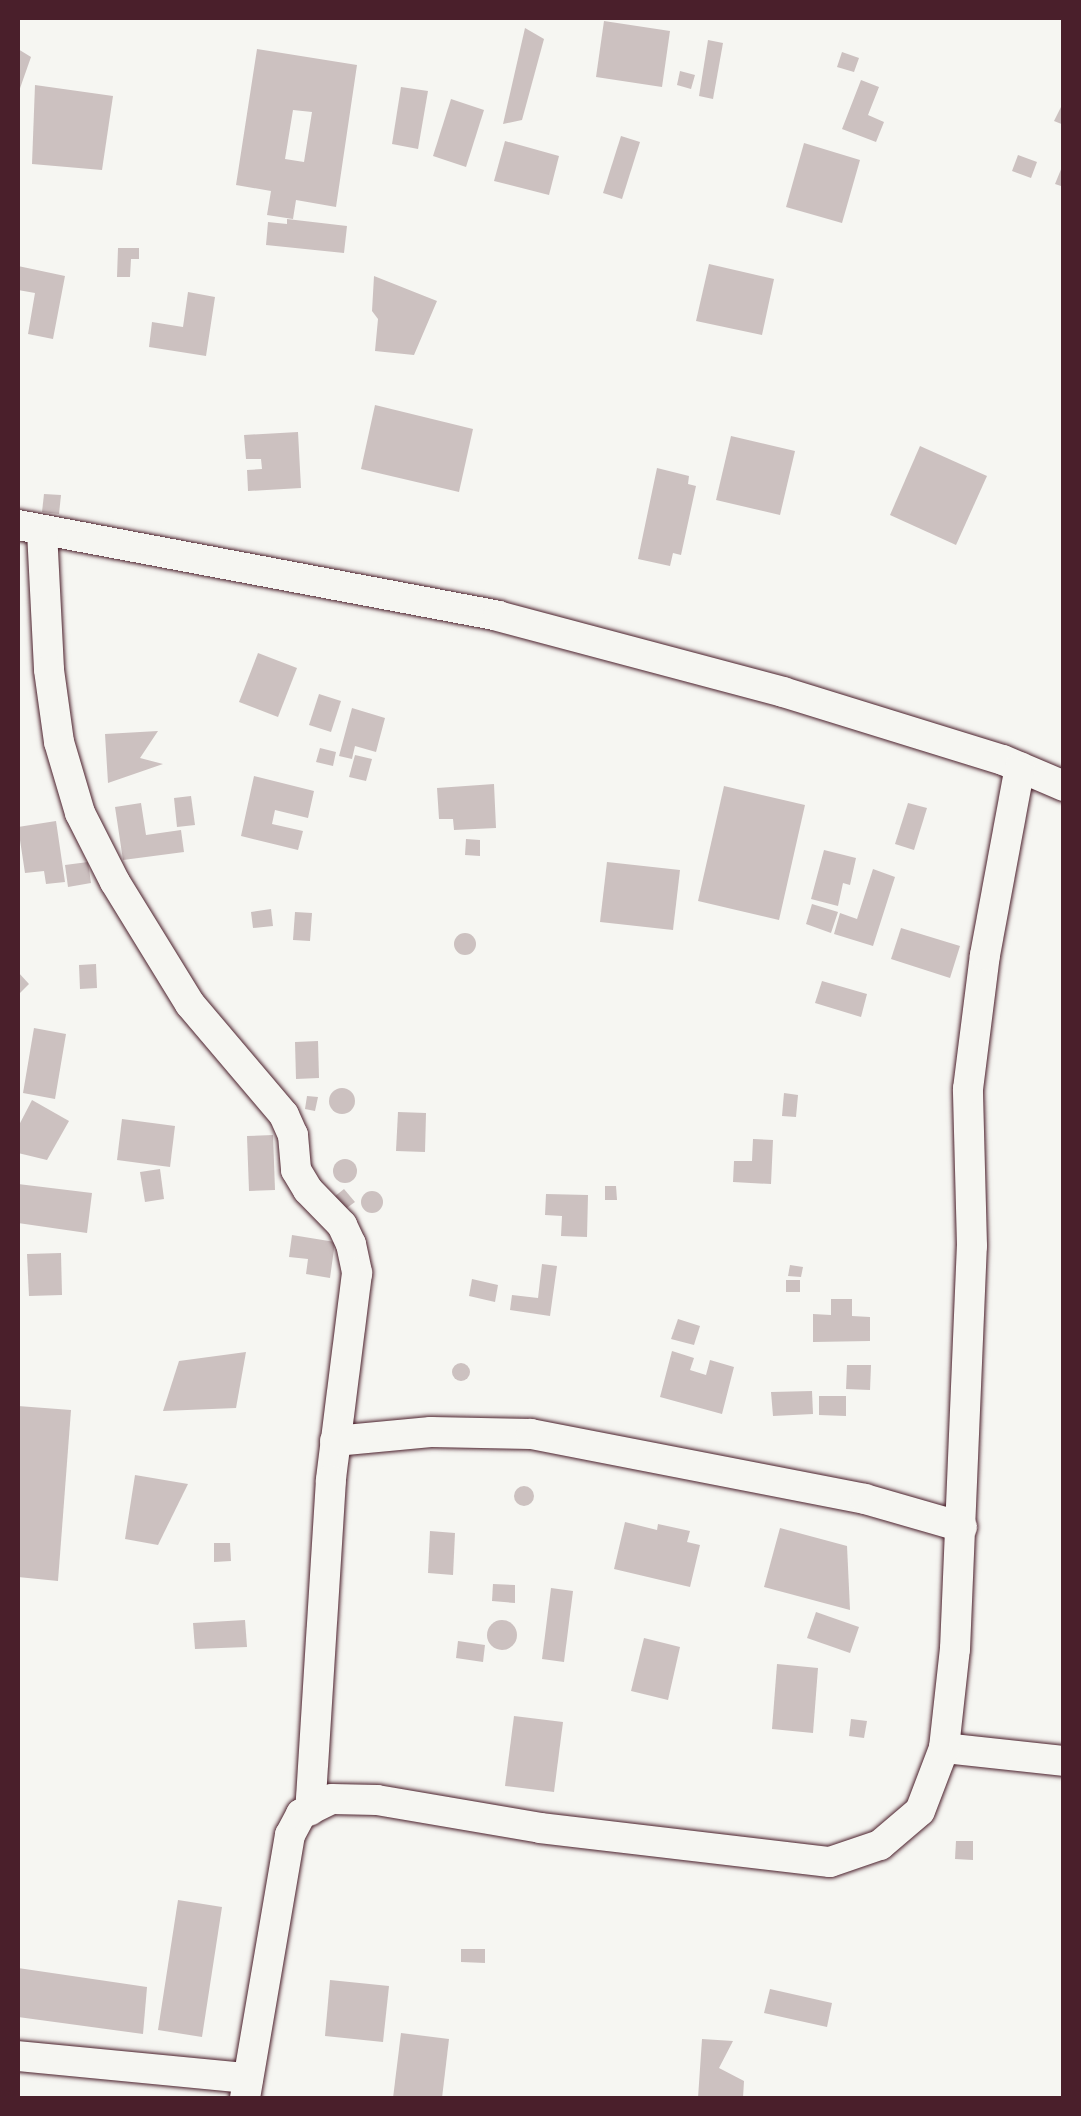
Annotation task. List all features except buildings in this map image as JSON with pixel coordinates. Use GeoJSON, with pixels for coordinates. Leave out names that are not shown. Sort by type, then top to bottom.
{"type":"FeatureCollection","features":[{"type":"Feature","properties":{"kind":"street"},"geometry":{"type":"LineString","coordinates":[[310,1810],[335,1441],[356,1273],[350,1244],[342,1225],[308,1190],[296,1170],[293,1135],[284,1115],[190,1004],[115,882],[80,813],[59,742],[30,528],[498,616],[783,692],[1020,767],[1064,786]]}},
{"type":"Feature","properties":{"kind":"street"},"geometry":{"type":"LineString","coordinates":[[18,2056],[246,2088],[290,1834],[301,1814],[332,1799],[377,1800],[540,1828],[830,1862],[880,1845],[920,1811],[944,1748],[962,1527],[972,1246],[968,1089],[985,955],[1020,767]]}},
{"type":"Feature","properties":{"kind":"street"},"geometry":{"type":"LineString","coordinates":[[335,1441],[431,1432],[531,1434],[865,1499],[962,1527]]}},
{"type":"Feature","properties":{"kind":"street"},"geometry":{"type":"LineString","coordinates":[[944,1748],[1064,1761]]}}]}
